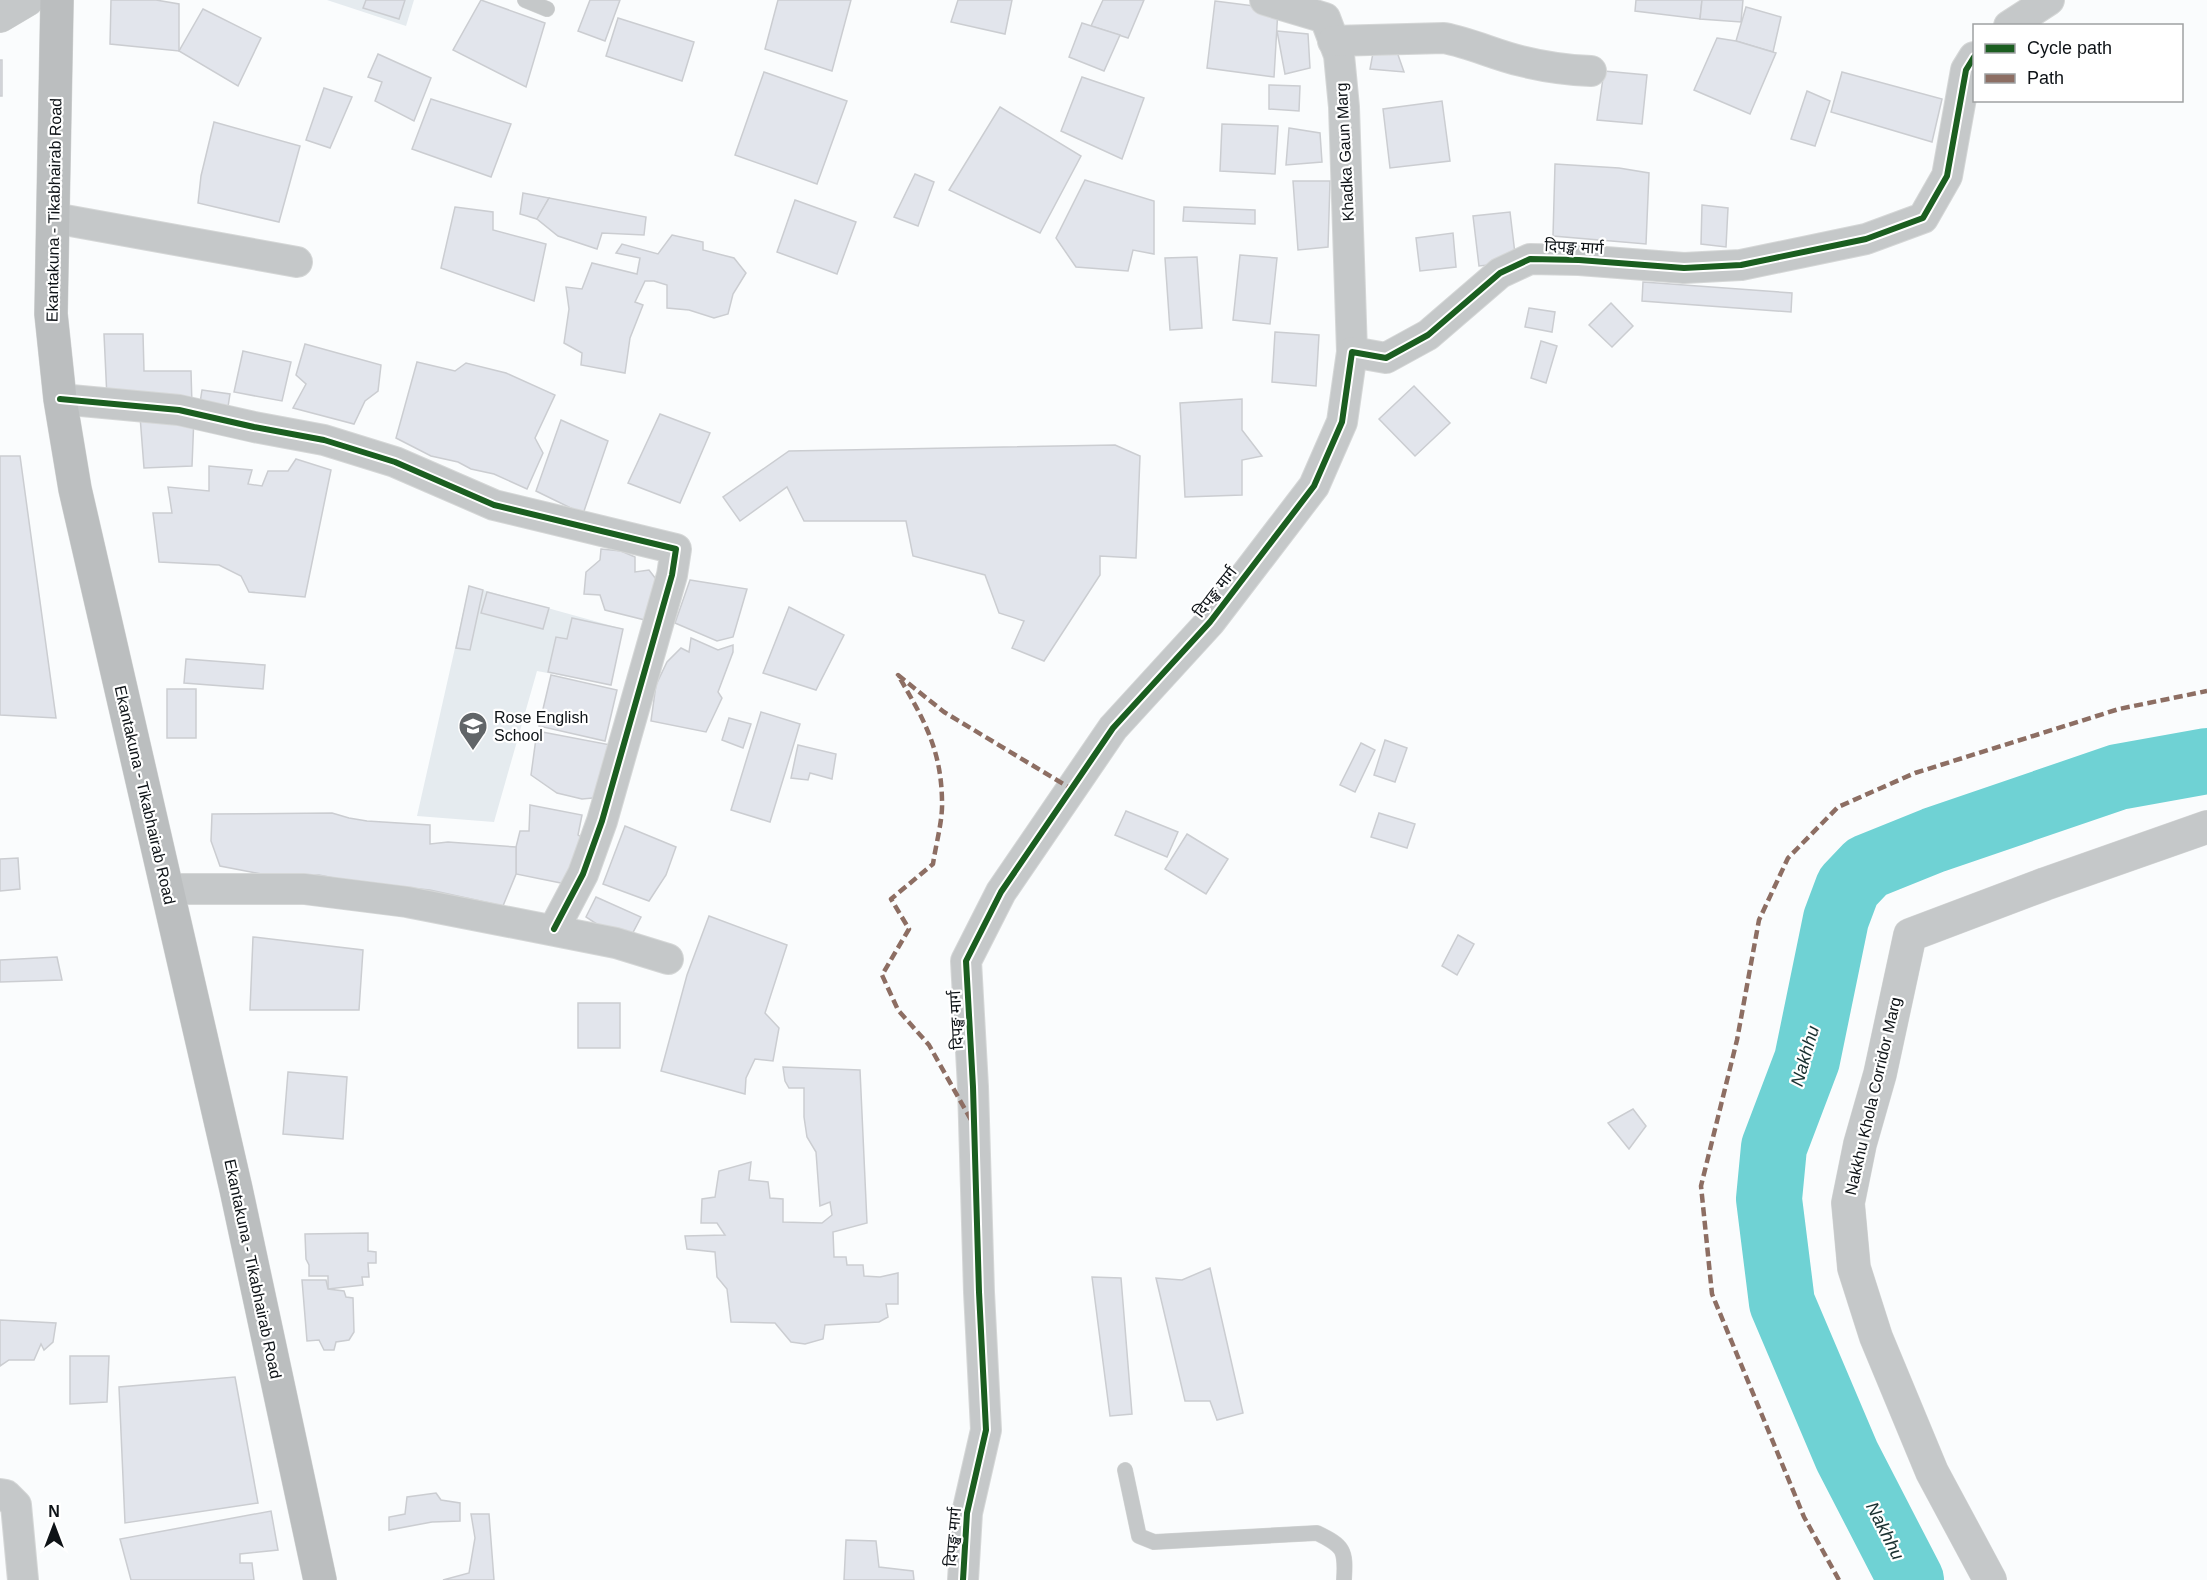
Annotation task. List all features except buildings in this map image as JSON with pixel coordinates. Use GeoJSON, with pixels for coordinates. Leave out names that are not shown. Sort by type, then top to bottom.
{"type":"FeatureCollection","features":[{"type":"Feature","properties":{"kind":"main road","name":"Ekantakuna - Tikabhairab Road"},"geometry":{"type":"LineString","coordinates":[[57,0],[51,314],[60,399],[75,489],[236,1189],[320,1580]]}},
{"type":"Feature","properties":{"kind":"street"},"geometry":{"type":"LineString","coordinates":[[0,16],[27,0]]}},
{"type":"Feature","properties":{"kind":"street","name":"Khadka Gaun Marg"},"geometry":{"type":"LineString","coordinates":[[1265,0],[1325,18],[1339,55],[1344,107],[1352,352]]}},
{"type":"Feature","properties":{"kind":"street"},"geometry":{"type":"LineString","coordinates":[[2012,24],[2049,0]]}},
{"type":"Feature","properties":{"kind":"street"},"geometry":{"type":"LineString","coordinates":[[1333,41],[1444,38],[1461,41],[1520,61],[1567,70],[1591,71]]}},
{"type":"Feature","properties":{"kind":"street","name":"दिपङ्ख मार्ग"},"geometry":{"type":"LineString","coordinates":[[963,1580],[967,1513],[986,1430],[966,961],[1001,892],[1113,728],[1210,622],[1314,486],[1342,422],[1352,352],[1386,358],[1428,335],[1500,273],[1530,259],[1579,260],[1684,268],[1741,265],[1866,239],[1923,218],[1947,176],[1966,70],[1973,59]]}},
{"type":"Feature","properties":{"kind":"street"},"geometry":{"type":"LineString","coordinates":[[54,218],[297,262]]}},
{"type":"Feature","properties":{"kind":"street"},"geometry":{"type":"LineString","coordinates":[[60,399],[179,410],[324,440],[395,462],[494,505],[676,549],[669,585],[602,821],[583,874],[554,929]]}},
{"type":"Feature","properties":{"kind":"street","name":"Nakkhu Khola Corridor Marg"},"geometry":{"type":"LineString","coordinates":[[1990,1580],[1932,1472],[1876,1337],[1854,1268],[1848,1203],[1860,1144],[1880,1074],[1910,935],[2207,827]]}},
{"type":"Feature","properties":{"kind":"street"},"geometry":{"type":"LineString","coordinates":[[167,889],[304,889],[407,902],[554,929],[616,943],[668,959]]}},
{"type":"Feature","properties":{"kind":"street"},"geometry":{"type":"LineString","coordinates":[[0,1494],[6,1495],[16,1505],[23,1580]]}},
{"type":"Feature","properties":{"kind":"lane"},"geometry":{"type":"LineString","coordinates":[[525,0],[547,9]]}},
{"type":"Feature","properties":{"kind":"lane"},"geometry":{"type":"LineString","coordinates":[[1125,1470],[1139,1536],[1154,1542],[1317,1533],[1338,1544],[1345,1557],[1344,1580]]}},
{"type":"Feature","properties":{"kind":"shaded area"},"geometry":{"type":"Polygon","coordinates":[[[327,0],[414,0],[406,26],[327,0]]]}},
{"type":"Feature","properties":{"kind":"shaded area","name":"Rose English School"},"geometry":{"type":"Polygon","coordinates":[[[469,586],[623,629],[611,685],[537,671],[494,822],[417,816],[469,586]]]}},
{"type":"Feature","properties":{"kind":"waterway","name":"Nakhhu"},"geometry":{"type":"LineString","coordinates":[[1911,1580],[1847,1456],[1782,1303],[1769,1199],[1774,1147],[1807,1060],[1836,919],[1848,887],[1867,867],[1934,840],[2118,777],[2207,761]]}},
{"type":"Feature","properties":{"kind":"marked path"},"geometry":{"type":"LineString","coordinates":[[971,1120],[929,1045],[898,1010],[882,975],[909,929],[891,899],[933,864],[942,808],[941,781],[934,749],[923,720],[898,675],[944,712],[1070,788]]}},
{"type":"Feature","properties":{"kind":"marked path"},"geometry":{"type":"LineString","coordinates":[[1839,1580],[1804,1517],[1712,1294],[1701,1186],[1737,1040],[1759,920],[1788,858],[1838,807],[1915,773],[2119,709],[2207,691]]}},
{"type":"Feature","properties":{"kind":"cycle path"},"geometry":{"type":"LineString","coordinates":[[963,1580],[967,1513],[986,1430],[966,961],[1001,892],[1113,728],[1210,622],[1314,486],[1342,422],[1352,352],[1386,358],[1428,335],[1500,273],[1530,259],[1579,260],[1684,268],[1741,265],[1866,239],[1923,218],[1947,176],[1966,70],[1973,59]]}},
{"type":"Feature","properties":{"kind":"cycle path"},"geometry":{"type":"LineString","coordinates":[[60,399],[179,410],[324,440],[395,462],[494,505],[676,549],[672,575],[602,821],[583,874],[554,929]]}},
{"type":"Feature","properties":{"kind":"place","name":"Rose English School"},"geometry":{"type":"Point","coordinates":[473,752]}}]}
